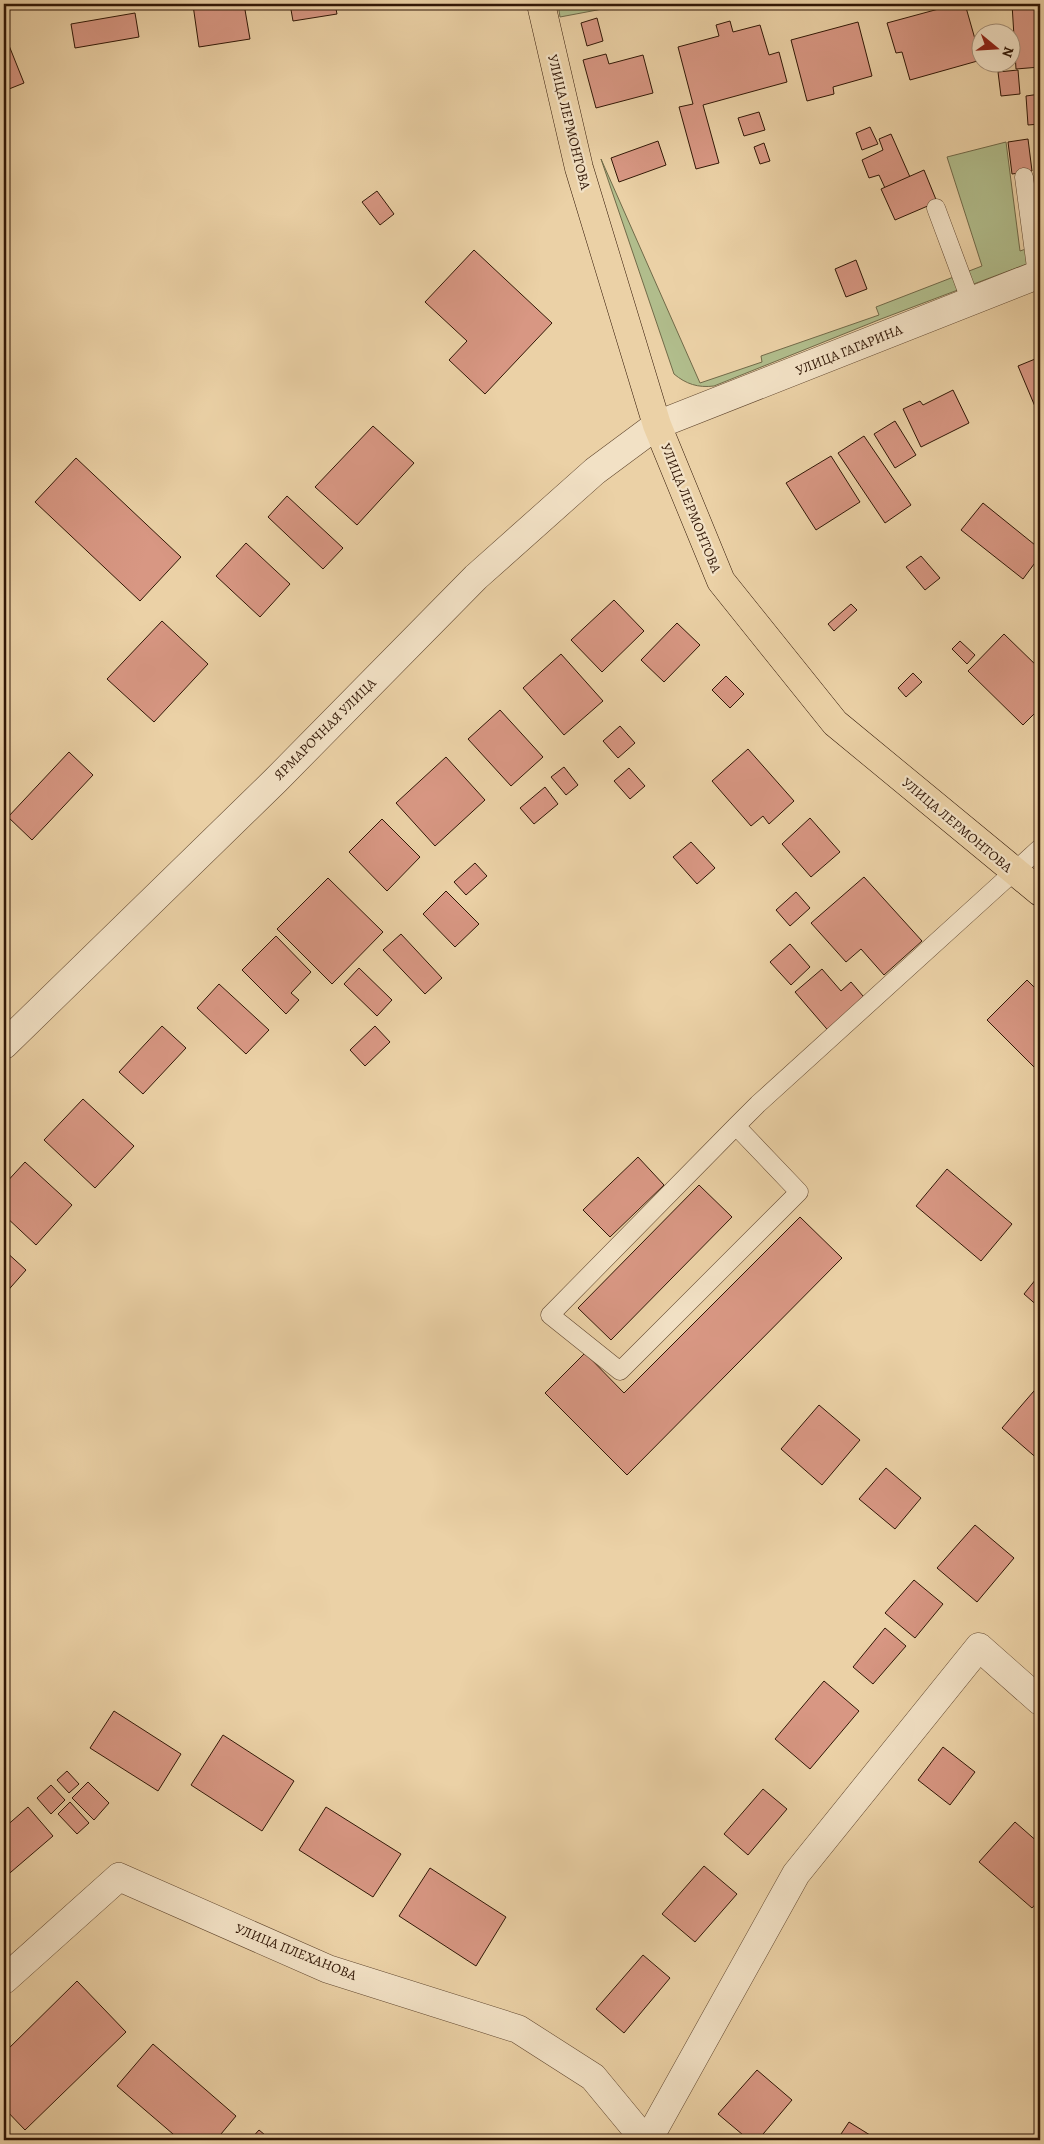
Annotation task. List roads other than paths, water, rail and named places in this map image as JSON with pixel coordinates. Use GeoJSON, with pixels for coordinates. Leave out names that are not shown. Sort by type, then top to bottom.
{"type":"FeatureCollection","features":[{"type":"Feature","properties":{"kind":"main road","name":"УЛИЦА ЛЕРМОНТОВА"},"geometry":{"type":"LineString","coordinates":[[541,4],[579,168],[657,425],[721,581],[835,723],[1040,892]]}},
{"type":"Feature","properties":{"kind":"street","name":"УЛИЦА ГАГАРИНА"},"geometry":{"type":"LineString","coordinates":[[657,425],[1039,275]]}},
{"type":"Feature","properties":{"kind":"street","name":"ЯРМАРОЧНАЯ УЛИЦА"},"geometry":{"type":"LineString","coordinates":[[4,1044],[276,780],[476,577],[595,471],[657,425]]}},
{"type":"Feature","properties":{"kind":"street"},"geometry":{"type":"LineString","coordinates":[[646,2140],[796,1874],[979,1647],[1040,1701]]}},
{"type":"Feature","properties":{"kind":"street","name":"УЛИЦА ПЛЕХАНОВА"},"geometry":{"type":"LineString","coordinates":[[4,1980],[119,1877],[328,1969],[518,2029],[593,2076],[646,2140]]}},
{"type":"Feature","properties":{"kind":"lane"},"geometry":{"type":"LineString","coordinates":[[1024,177],[1039,275]]}},
{"type":"Feature","properties":{"kind":"lane"},"geometry":{"type":"LineString","coordinates":[[936,208],[971,302]]}},
{"type":"Feature","properties":{"kind":"lane"},"geometry":{"type":"LineString","coordinates":[[736,1126],[799,1192],[620,1371],[550,1315],[736,1126],[1040,848]]}}]}
